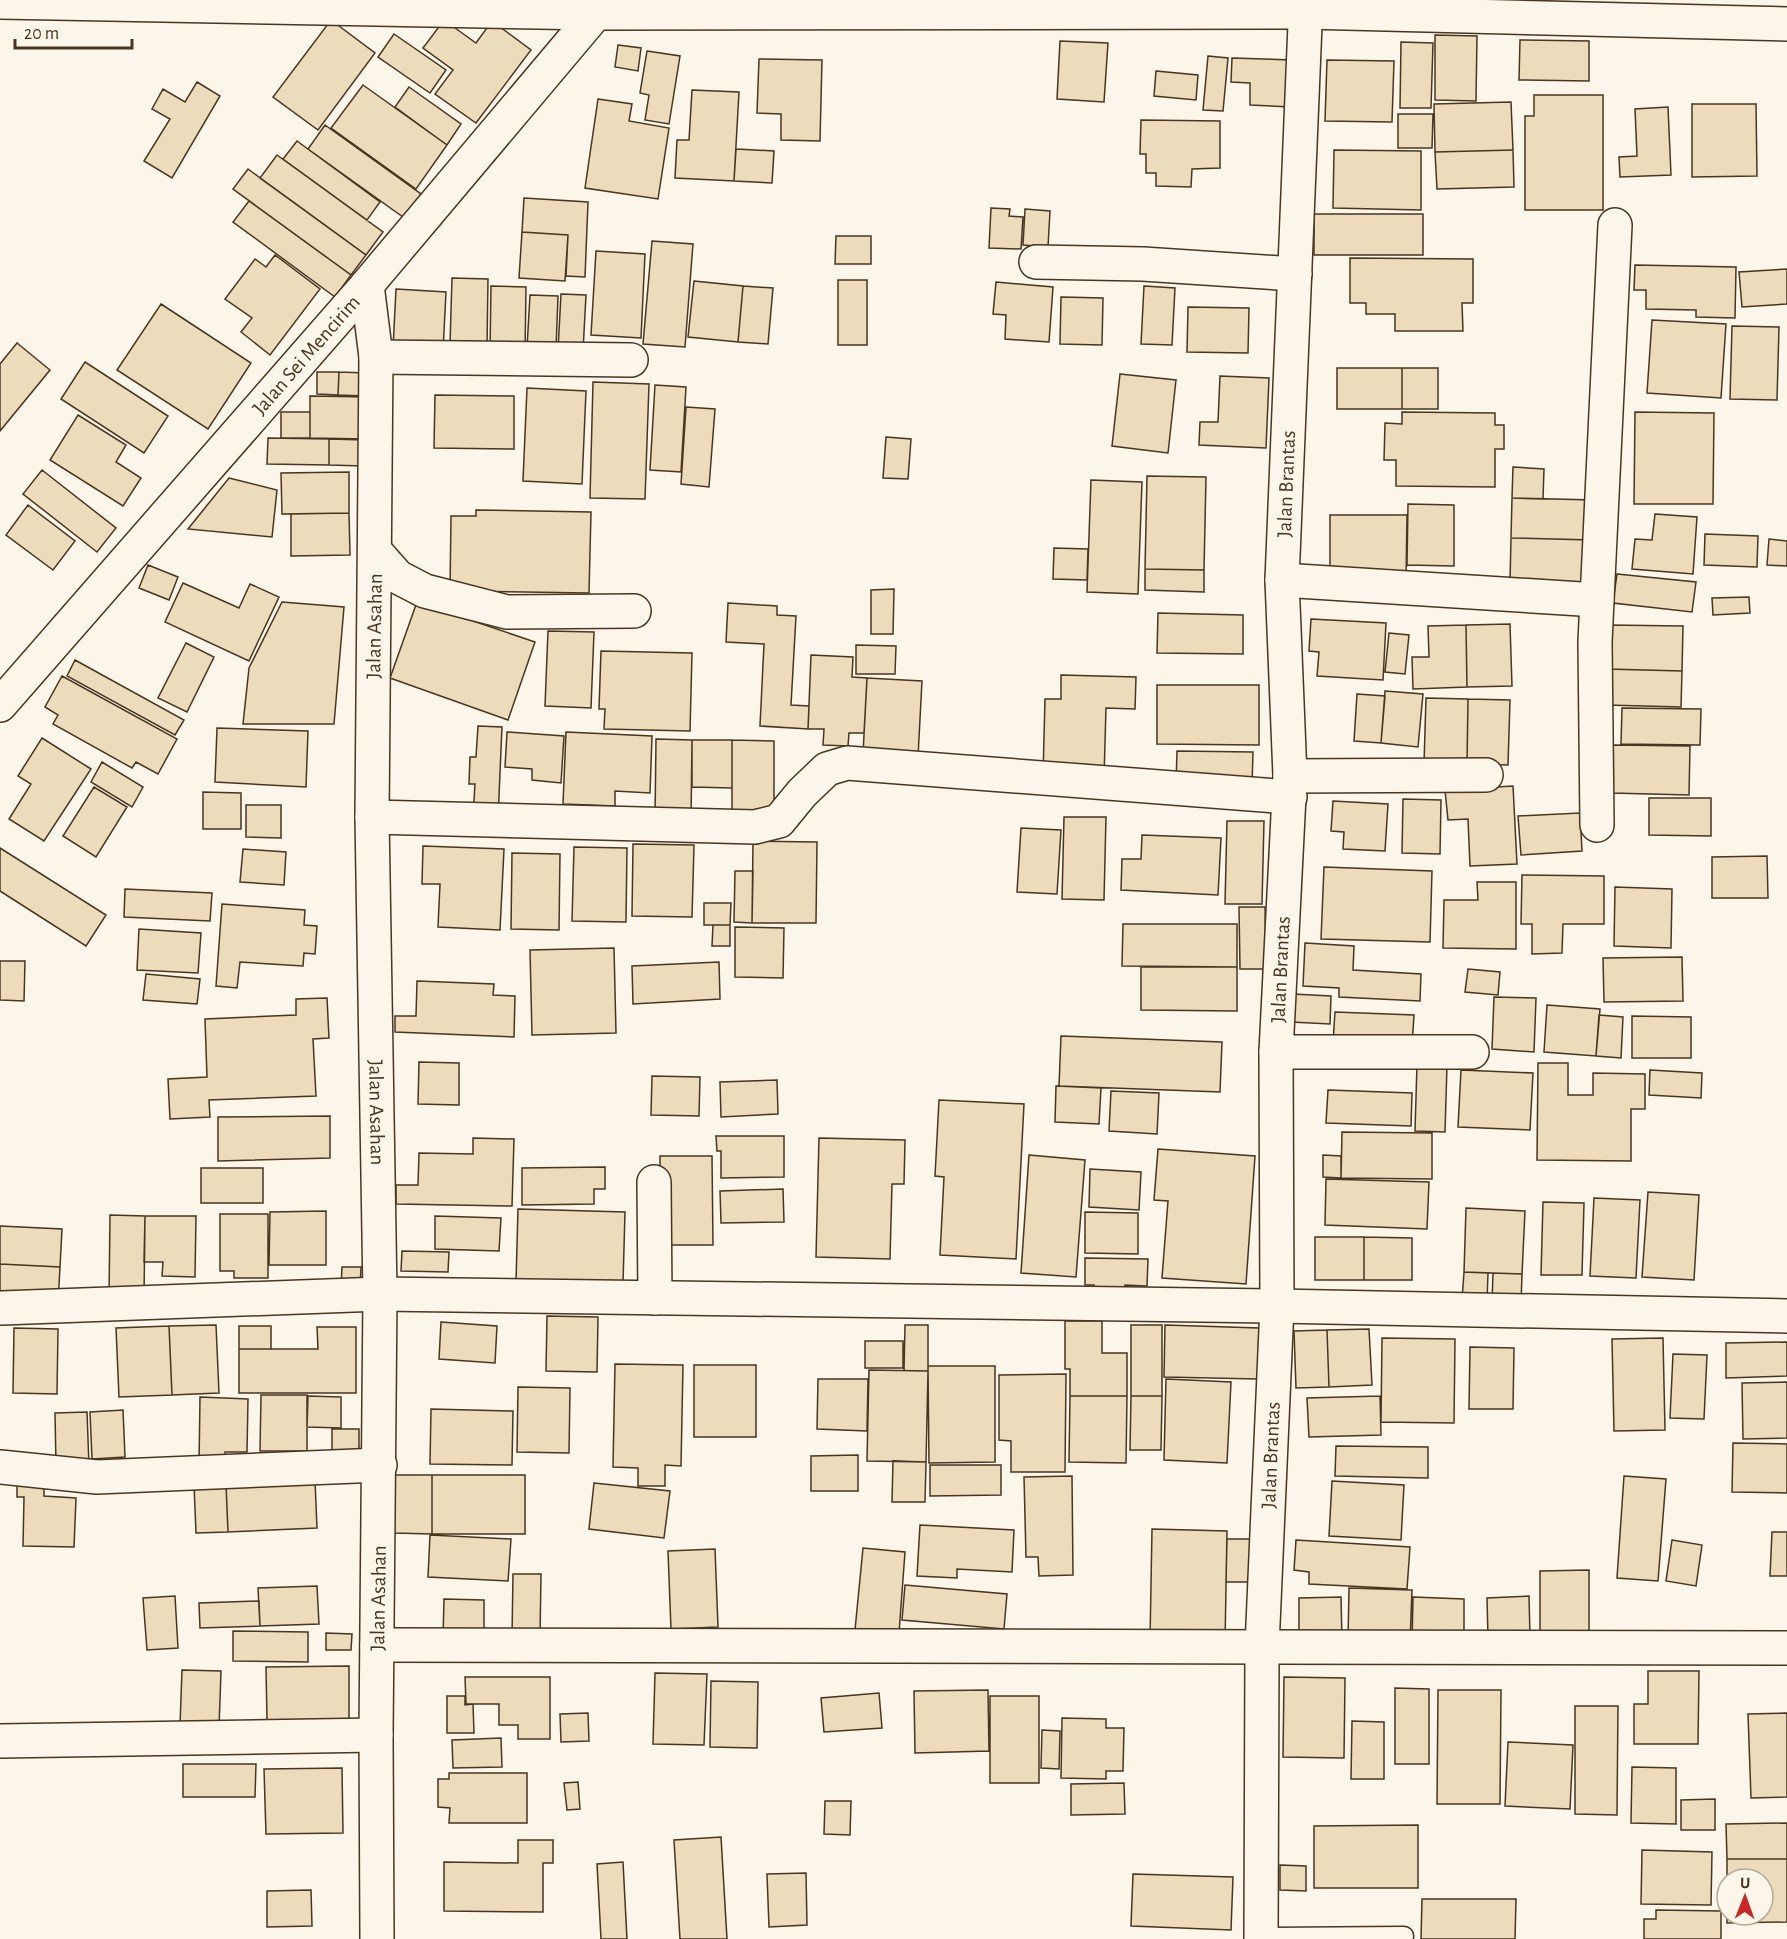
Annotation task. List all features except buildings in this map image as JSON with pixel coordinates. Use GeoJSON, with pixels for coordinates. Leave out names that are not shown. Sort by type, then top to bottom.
{"type":"FeatureCollection","features":[{"type":"Feature","properties":{"kind":"street"},"geometry":{"type":"LineString","coordinates":[[0,2],[601,7],[1306,6],[1787,24]]}},
{"type":"Feature","properties":{"kind":"street","name":"Jalan Brantas"},"geometry":{"type":"LineString","coordinates":[[1261,1938],[1262,1647],[1276,1306],[1276,1052],[1290,787],[1282,580],[1306,6]]}},
{"type":"Feature","properties":{"kind":"street","name":"Jalan Sei Mencirim"},"geometry":{"type":"LineString","coordinates":[[0,705],[367,285],[601,7]]}},
{"type":"Feature","properties":{"kind":"street"},"geometry":{"type":"LineString","coordinates":[[1597,825],[1595,642],[1615,225]]}},
{"type":"Feature","properties":{"kind":"street"},"geometry":{"type":"LineString","coordinates":[[1036,262],[1143,264],[1294,273]]}},
{"type":"Feature","properties":{"kind":"street","name":"Jalan Asahan"},"geometry":{"type":"LineString","coordinates":[[367,285],[376,357],[372,817],[380,1294],[376,1735],[377,1939]]}},
{"type":"Feature","properties":{"kind":"street"},"geometry":{"type":"LineString","coordinates":[[376,357],[632,360]]}},
{"type":"Feature","properties":{"kind":"street"},"geometry":{"type":"LineString","coordinates":[[375,551],[399,577],[425,591],[507,612],[634,610]]}},
{"type":"Feature","properties":{"kind":"street"},"geometry":{"type":"LineString","coordinates":[[1282,580],[1597,600]]}},
{"type":"Feature","properties":{"kind":"street"},"geometry":{"type":"LineString","coordinates":[[372,817],[755,827],[779,820],[827,769],[847,763],[1290,787],[1486,775]]}},
{"type":"Feature","properties":{"kind":"street"},"geometry":{"type":"LineString","coordinates":[[1276,1052],[1472,1052]]}},
{"type":"Feature","properties":{"kind":"street"},"geometry":{"type":"LineString","coordinates":[[654,1182],[655,1298]]}},
{"type":"Feature","properties":{"kind":"street"},"geometry":{"type":"LineString","coordinates":[[2,1308],[380,1294],[1276,1306],[1787,1316]]}},
{"type":"Feature","properties":{"kind":"street"},"geometry":{"type":"LineString","coordinates":[[0,1467],[97,1477],[380,1465]]}},
{"type":"Feature","properties":{"kind":"street"},"geometry":{"type":"LineString","coordinates":[[377,1645],[1787,1648]]}},
{"type":"Feature","properties":{"kind":"street"},"geometry":{"type":"LineString","coordinates":[[0,1741],[376,1735]]}},
{"type":"Feature","properties":{"kind":"lane"},"geometry":{"type":"LineString","coordinates":[[1261,1938],[1404,1936]]}}]}
